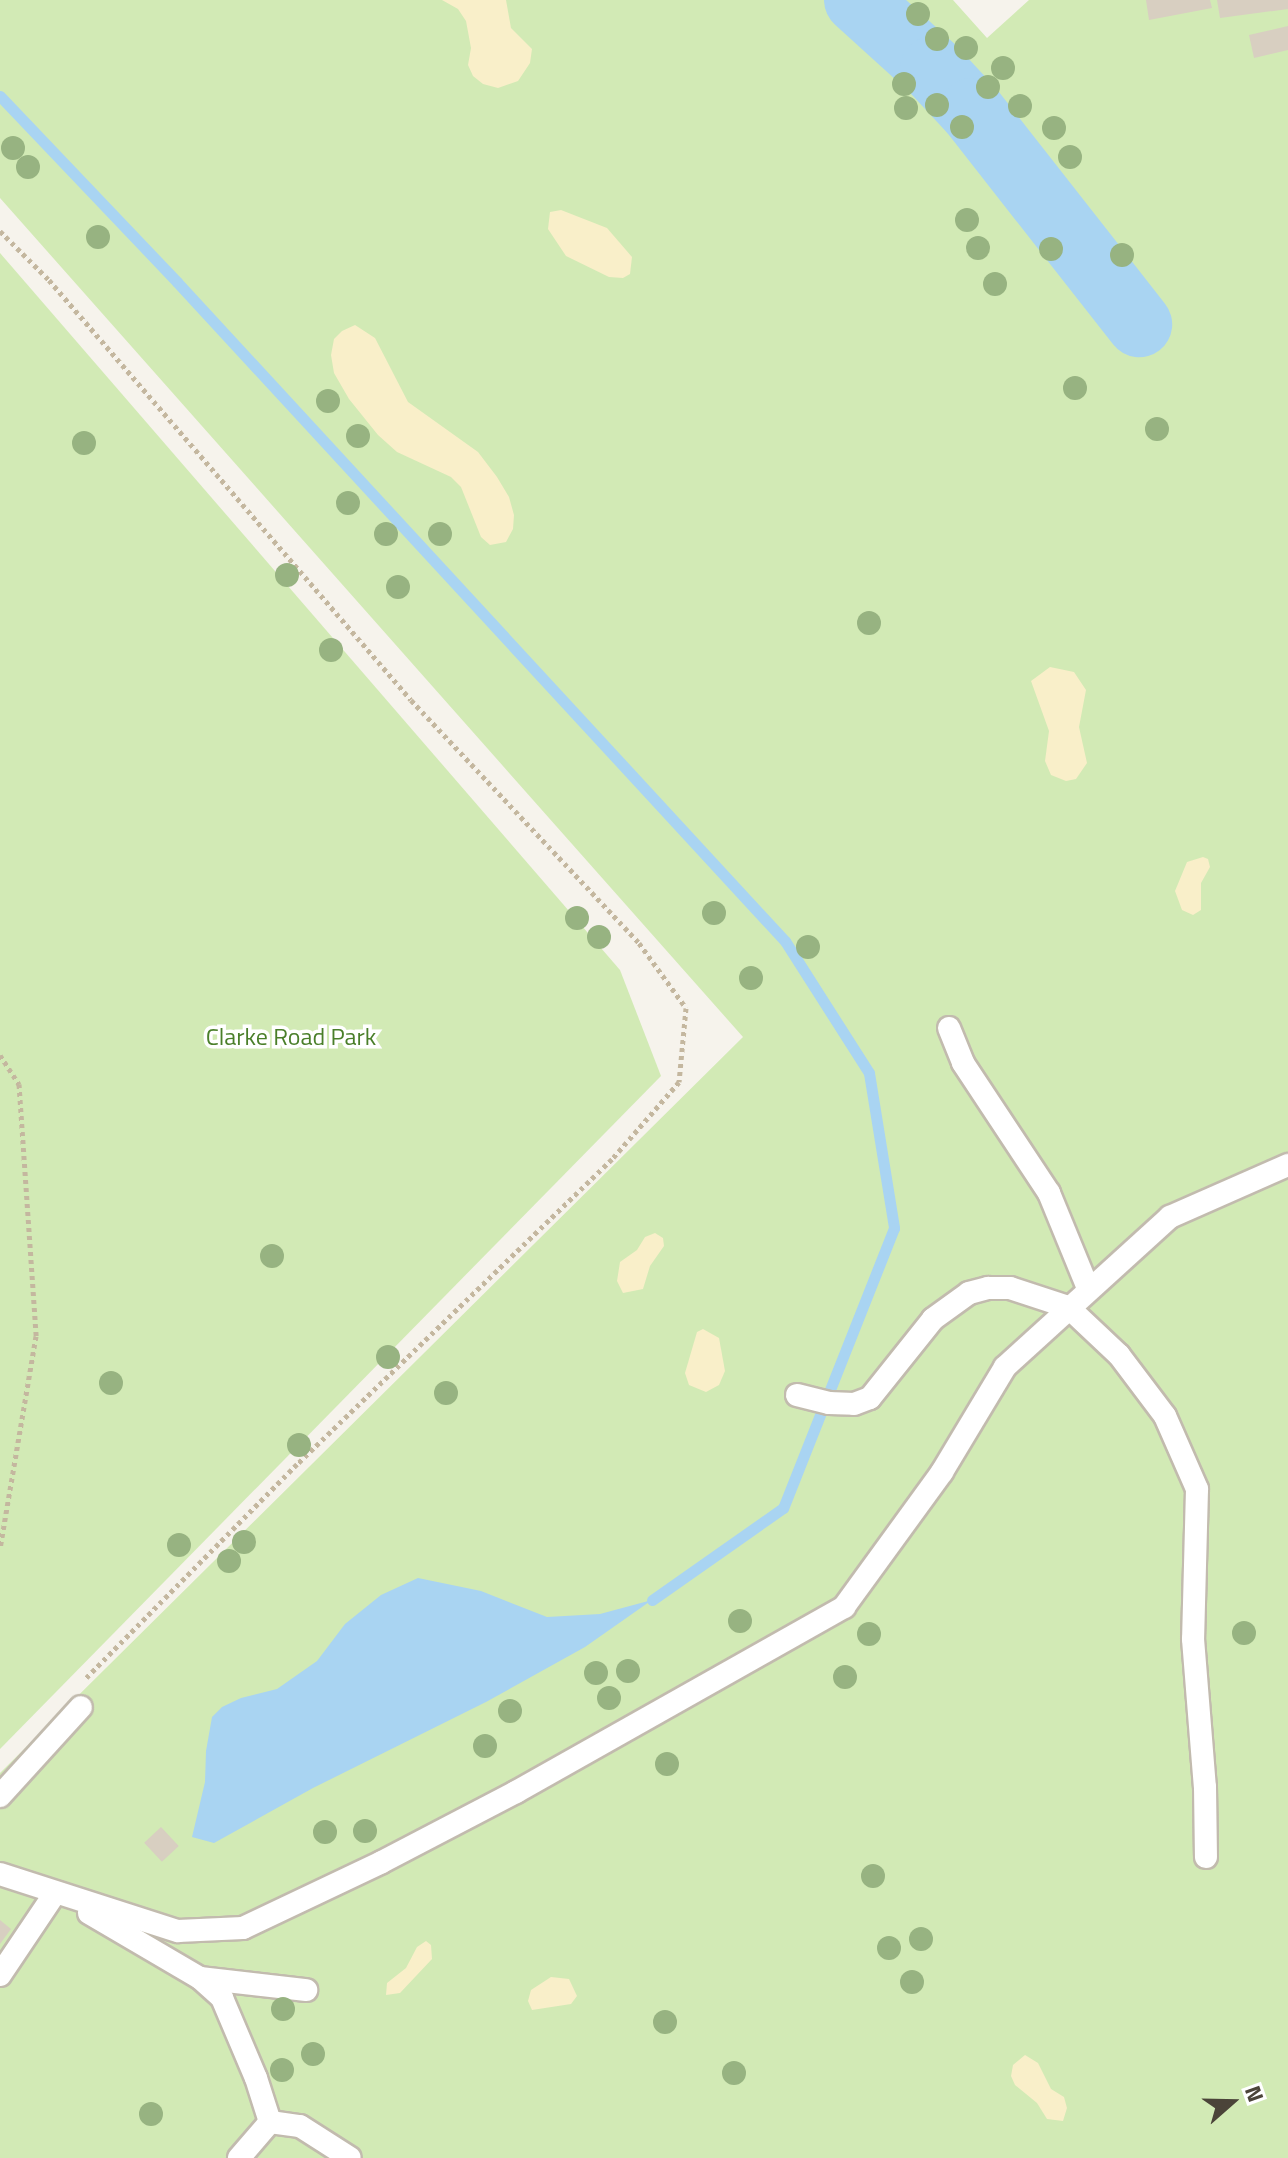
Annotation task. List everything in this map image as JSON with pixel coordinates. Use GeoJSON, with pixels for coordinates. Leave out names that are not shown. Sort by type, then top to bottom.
{"type":"FeatureCollection","features":[{"type":"Feature","properties":{"kind":"lane"},"geometry":{"type":"LineString","coordinates":[[949,1028],[963,1063],[1049,1193],[1088,1288]]}},
{"type":"Feature","properties":{"kind":"lane"},"geometry":{"type":"LineString","coordinates":[[0,1874],[178,1931],[243,1928],[382,1862],[516,1792],[844,1607],[942,1472],[1005,1367],[1088,1288],[1170,1217],[1288,1165]]}},
{"type":"Feature","properties":{"kind":"lane"},"geometry":{"type":"LineString","coordinates":[[812,1398],[854,1404],[870,1398],[917,1334],[969,1293],[1010,1288],[1068,1307],[1140,1380],[1165,1416],[1197,1489],[1193,1639],[1205,1787],[1206,1857]]}},
{"type":"Feature","properties":{"kind":"lane"},"geometry":{"type":"LineString","coordinates":[[0,1796],[78,1699]]}},
{"type":"Feature","properties":{"kind":"lane"},"geometry":{"type":"LineString","coordinates":[[0,1858],[13,1870],[200,1978],[222,1998],[256,2078],[270,2122]]}},
{"type":"Feature","properties":{"kind":"lane"},"geometry":{"type":"LineString","coordinates":[[0,1975],[55,1893]]}},
{"type":"Feature","properties":{"kind":"lane"},"geometry":{"type":"LineString","coordinates":[[200,1978],[306,1990]]}},
{"type":"Feature","properties":{"kind":"lane"},"geometry":{"type":"LineString","coordinates":[[239,2158],[270,2122]]}},
{"type":"Feature","properties":{"kind":"lane"},"geometry":{"type":"LineString","coordinates":[[270,2122],[300,2126],[350,2158]]}},
{"type":"Feature","properties":{"kind":"path"},"geometry":{"type":"LineString","coordinates":[[0,231],[49,280],[411,700],[639,943],[686,1008],[679,1082],[612,1159],[94,1666],[78,1699]]}},
{"type":"Feature","properties":{"kind":"path"},"geometry":{"type":"LineString","coordinates":[[0,1055],[19,1084],[36,1336],[0,1548]]}},
{"type":"Feature","properties":{"kind":"green space"},"geometry":{"type":"Polygon","coordinates":[[[0,0],[953,0],[987,38],[1029,0],[1288,0],[1288,2158],[0,2158],[0,1773],[743,1037],[0,198],[0,0]]]}},
{"type":"Feature","properties":{"kind":"green space","name":"Clarke Road Park"},"geometry":{"type":"Polygon","coordinates":[[[0,253],[620,970],[661,1076],[0,1749],[0,253]]]}},
{"type":"Feature","properties":{"kind":"sand"},"geometry":{"type":"Polygon","coordinates":[[[442,0],[506,0],[511,28],[532,49],[530,63],[518,81],[498,88],[483,84],[473,76],[468,65],[471,48],[466,21],[458,9],[442,0]]]}},
{"type":"Feature","properties":{"kind":"sand"},"geometry":{"type":"Polygon","coordinates":[[[561,210],[607,228],[632,257],[630,274],[623,278],[609,277],[566,256],[548,229],[550,212],[561,210]]]}},
{"type":"Feature","properties":{"kind":"sand"},"geometry":{"type":"Polygon","coordinates":[[[355,325],[375,338],[408,402],[478,452],[497,477],[509,497],[514,515],[513,529],[506,542],[490,545],[481,537],[461,487],[451,477],[397,452],[378,435],[349,399],[334,373],[331,355],[334,339],[355,325]]]}},
{"type":"Feature","properties":{"kind":"sand"},"geometry":{"type":"Polygon","coordinates":[[[1050,667],[1074,672],[1086,690],[1079,727],[1087,763],[1076,779],[1066,781],[1051,775],[1045,761],[1049,731],[1031,681],[1050,667]]]}},
{"type":"Feature","properties":{"kind":"sand"},"geometry":{"type":"Polygon","coordinates":[[[1203,857],[1208,859],[1210,867],[1201,883],[1201,910],[1193,915],[1182,910],[1175,891],[1187,862],[1203,857]]]}},
{"type":"Feature","properties":{"kind":"sand"},"geometry":{"type":"Polygon","coordinates":[[[655,1233],[663,1238],[664,1246],[650,1266],[643,1289],[623,1293],[617,1281],[620,1262],[637,1250],[645,1237],[655,1233]]]}},
{"type":"Feature","properties":{"kind":"sand"},"geometry":{"type":"Polygon","coordinates":[[[703,1329],[719,1338],[725,1371],[719,1385],[706,1392],[689,1385],[685,1373],[697,1332],[703,1329]]]}},
{"type":"Feature","properties":{"kind":"sand"},"geometry":{"type":"Polygon","coordinates":[[[426,1941],[431,1945],[432,1959],[400,1993],[386,1995],[387,1983],[406,1968],[417,1947],[426,1941]]]}},
{"type":"Feature","properties":{"kind":"sand"},"geometry":{"type":"Polygon","coordinates":[[[551,1977],[569,1979],[577,1996],[571,2004],[532,2010],[528,2001],[531,1990],[551,1977]]]}},
{"type":"Feature","properties":{"kind":"sand"},"geometry":{"type":"Polygon","coordinates":[[[1025,2055],[1038,2063],[1051,2089],[1064,2097],[1067,2108],[1063,2121],[1047,2119],[1037,2103],[1015,2085],[1011,2076],[1013,2065],[1025,2055]]]}},
{"type":"Feature","properties":{"kind":"water"},"geometry":{"type":"Polygon","coordinates":[[[418,1578],[481,1591],[547,1617],[600,1614],[652,1600],[585,1647],[486,1702],[313,1788],[214,1843],[192,1837],[205,1782],[212,1717],[222,1707],[241,1698],[277,1689],[317,1661],[345,1624],[381,1595],[418,1578]]]}},
{"type":"Feature","properties":{"kind":"building"},"geometry":{"type":"Polygon","coordinates":[[[1146,0],[1210,0],[1212,8],[1149,20],[1146,0]]]}},
{"type":"Feature","properties":{"kind":"building"},"geometry":{"type":"Polygon","coordinates":[[[1217,0],[1288,0],[1288,9],[1220,18],[1217,0]]]}},
{"type":"Feature","properties":{"kind":"building"},"geometry":{"type":"Polygon","coordinates":[[[1288,26],[1288,50],[1254,58],[1249,35],[1288,26]]]}},
{"type":"Feature","properties":{"kind":"building"},"geometry":{"type":"Polygon","coordinates":[[[161,1827],[179,1846],[162,1862],[144,1843],[161,1827]]]}},
{"type":"Feature","properties":{"kind":"building"},"geometry":{"type":"Polygon","coordinates":[[[0,1920],[11,1929],[0,1944],[0,1920]]]}},
{"type":"Feature","properties":{"kind":"waterway"},"geometry":{"type":"LineString","coordinates":[[857,0],[933,69],[972,111],[1139,324]]}},
{"type":"Feature","properties":{"kind":"waterway"},"geometry":{"type":"LineString","coordinates":[[0,96],[177,282],[785,941],[869,1073],[894,1228],[783,1508],[652,1600]]}}]}
